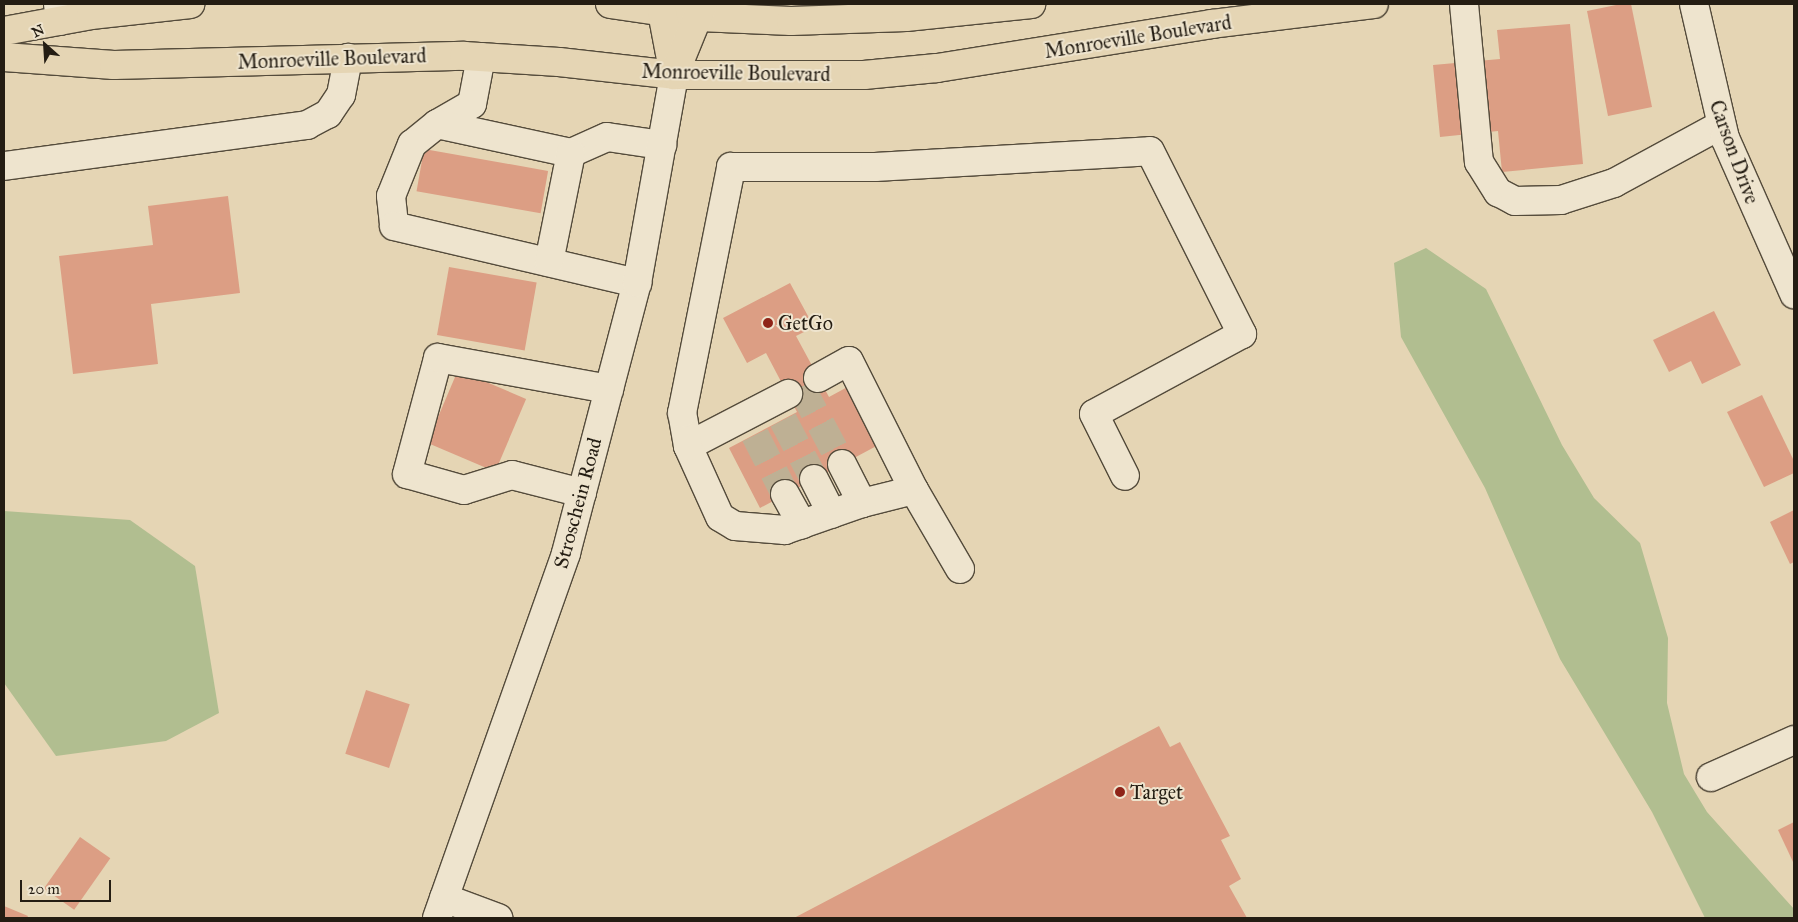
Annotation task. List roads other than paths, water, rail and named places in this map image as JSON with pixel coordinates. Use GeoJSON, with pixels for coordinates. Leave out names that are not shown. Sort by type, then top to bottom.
{"type":"FeatureCollection","features":[{"type":"Feature","properties":{"kind":"main road"},"geometry":{"type":"LineString","coordinates":[[4,31],[59,12],[190,4]]}},
{"type":"Feature","properties":{"kind":"main road"},"geometry":{"type":"LineString","coordinates":[[610,4],[701,10],[791,22],[906,17],[1031,4]]}},
{"type":"Feature","properties":{"kind":"main road"},"geometry":{"type":"LineString","coordinates":[[816,4],[906,17]]}},
{"type":"Feature","properties":{"kind":"main road","name":"Monroeville Boulevard"},"geometry":{"type":"LineString","coordinates":[[4,58],[114,65],[348,58],[482,57],[674,75],[864,75],[937,68],[1212,24],[1374,4]]}},
{"type":"Feature","properties":{"kind":"main road","name":"Stroschein Road"},"geometry":{"type":"LineString","coordinates":[[663,8],[674,75]]}},
{"type":"Feature","properties":{"kind":"main road","name":"Stroschein Road"},"geometry":{"type":"LineString","coordinates":[[674,75],[701,10]]}},
{"type":"Feature","properties":{"kind":"street"},"geometry":{"type":"LineString","coordinates":[[1464,4],[1479,162],[1498,192],[1515,201],[1561,200],[1614,183],[1721,124]]}},
{"type":"Feature","properties":{"kind":"street","name":"Carson Drive"},"geometry":{"type":"LineString","coordinates":[[1694,4],[1721,124],[1744,189],[1794,294]]}},
{"type":"Feature","properties":{"kind":"street"},"geometry":{"type":"LineString","coordinates":[[482,57],[472,104],[437,124],[412,144],[391,196],[394,226],[637,283]]}},
{"type":"Feature","properties":{"kind":"street"},"geometry":{"type":"LineString","coordinates":[[4,166],[307,125],[328,114],[341,95],[348,58]]}},
{"type":"Feature","properties":{"kind":"street","name":"Stroschein Road"},"geometry":{"type":"LineString","coordinates":[[441,908],[552,595],[582,493],[637,283],[674,75]]}},
{"type":"Feature","properties":{"kind":"street"},"geometry":{"type":"LineString","coordinates":[[437,124],[571,153],[608,136],[662,145]]}},
{"type":"Feature","properties":{"kind":"street"},"geometry":{"type":"LineString","coordinates":[[914,490],[862,503],[785,530],[735,526],[720,517],[688,446],[682,413],[731,168],[875,167],[1150,151],[1242,334],[1094,414],[1125,476]]}},
{"type":"Feature","properties":{"kind":"street"},"geometry":{"type":"LineString","coordinates":[[549,262],[571,153]]}},
{"type":"Feature","properties":{"kind":"street"},"geometry":{"type":"LineString","coordinates":[[582,493],[512,475],[464,490],[407,474],[438,358],[609,389]]}},
{"type":"Feature","properties":{"kind":"street"},"geometry":{"type":"LineString","coordinates":[[818,378],[849,362],[914,490],[960,570]]}},
{"type":"Feature","properties":{"kind":"street"},"geometry":{"type":"LineString","coordinates":[[688,446],[750,425],[781,405]]}},
{"type":"Feature","properties":{"kind":"street"},"geometry":{"type":"LineString","coordinates":[[842,464],[862,503]]}},
{"type":"Feature","properties":{"kind":"street"},"geometry":{"type":"LineString","coordinates":[[814,479],[832,514]]}},
{"type":"Feature","properties":{"kind":"street"},"geometry":{"type":"LineString","coordinates":[[785,494],[802,525]]}},
{"type":"Feature","properties":{"kind":"street"},"geometry":{"type":"LineString","coordinates":[[1711,777],[1794,740]]}},
{"type":"Feature","properties":{"kind":"street"},"geometry":{"type":"LineString","coordinates":[[441,908],[498,918]]}},
{"type":"Feature","properties":{"kind":"tunnel"},"geometry":{"type":"LineString","coordinates":[[801,387],[842,464]]}},
{"type":"Feature","properties":{"kind":"tunnel"},"geometry":{"type":"LineString","coordinates":[[783,420],[814,479]]}},
{"type":"Feature","properties":{"kind":"tunnel"},"geometry":{"type":"LineString","coordinates":[[755,435],[785,494]]}},
{"type":"Feature","properties":{"kind":"place","name":"GetGo"},"geometry":{"type":"Point","coordinates":[768,323]}},
{"type":"Feature","properties":{"kind":"place","name":"Target"},"geometry":{"type":"Point","coordinates":[1120,792]}}]}
